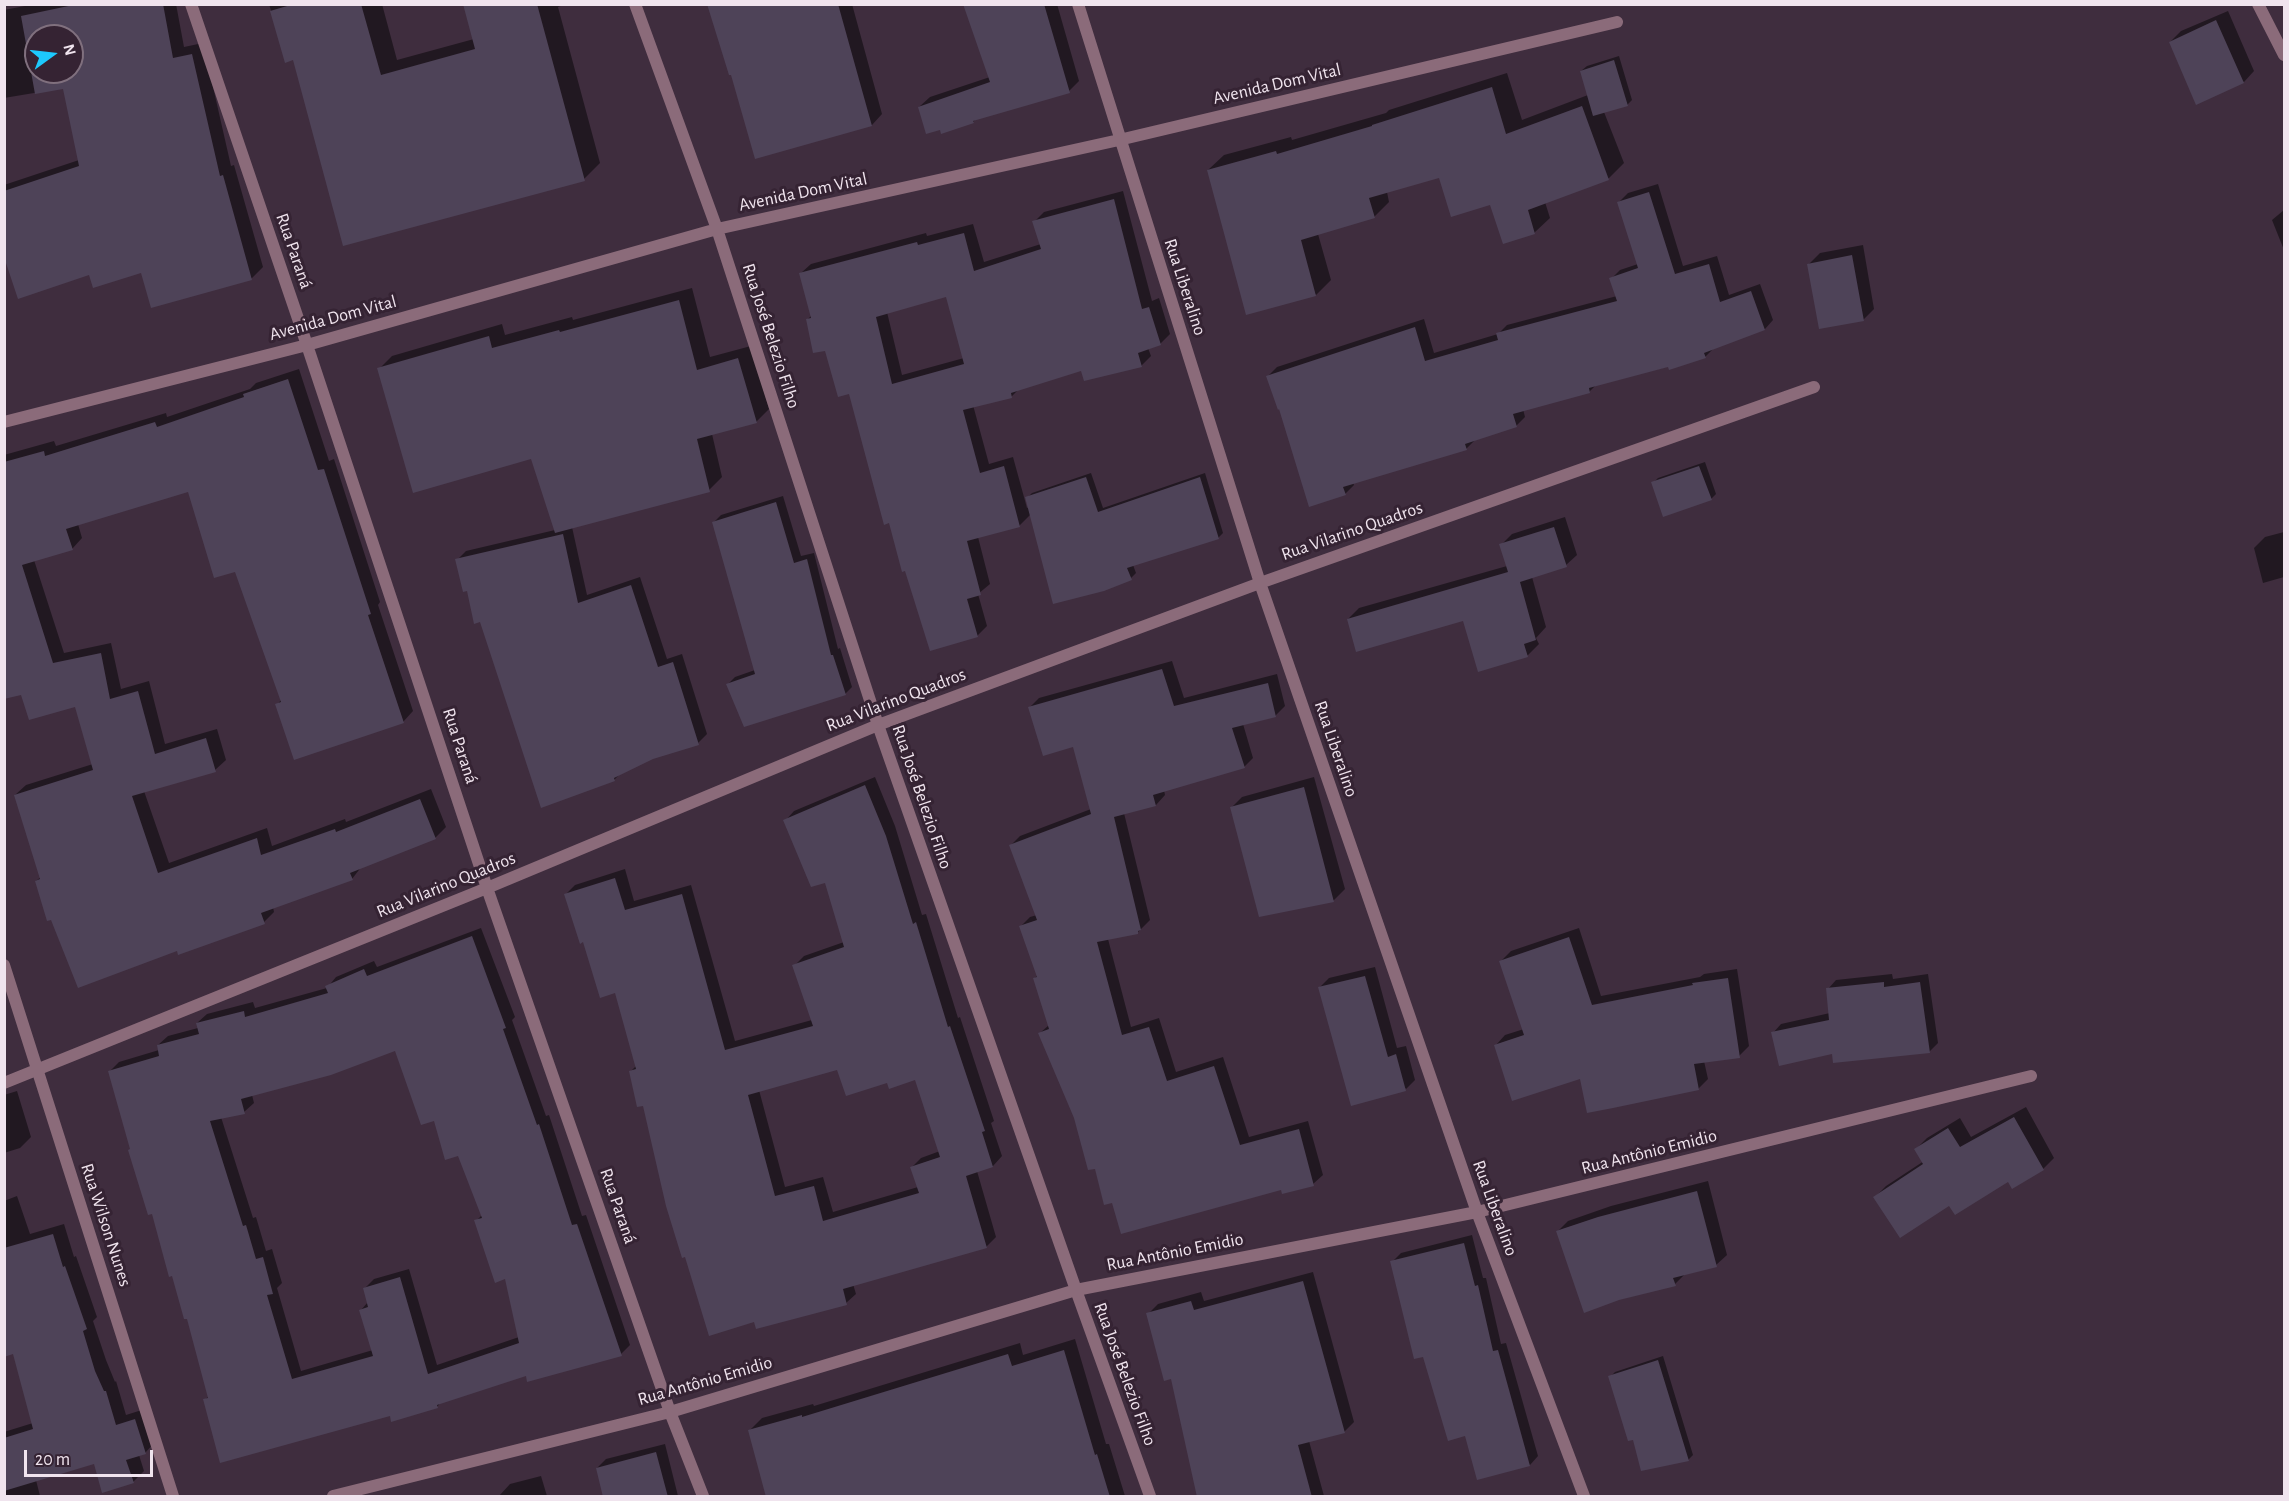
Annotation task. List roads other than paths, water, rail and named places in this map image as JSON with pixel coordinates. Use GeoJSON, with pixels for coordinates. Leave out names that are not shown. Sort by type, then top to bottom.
{"type":"FeatureCollection","features":[{"type":"Feature","properties":{"kind":"street","name":"Rua Paraná"},"geometry":{"type":"LineString","coordinates":[[191,4],[488,888],[670,1412],[703,1497]]}},
{"type":"Feature","properties":{"kind":"street","name":"Rua José Belezio Filho"},"geometry":{"type":"LineString","coordinates":[[635,4],[717,229],[878,725],[1150,1497]]}},
{"type":"Feature","properties":{"kind":"street","name":"Rua Liberalino"},"geometry":{"type":"LineString","coordinates":[[1078,4],[1260,583],[1477,1212],[1584,1497]]}},
{"type":"Feature","properties":{"kind":"street"},"geometry":{"type":"LineString","coordinates":[[2258,4],[2284,55]]}},
{"type":"Feature","properties":{"kind":"street","name":"Avenida Dom Vital"},"geometry":{"type":"LineString","coordinates":[[4,422],[307,345],[717,229],[1119,140],[1617,22]]}},
{"type":"Feature","properties":{"kind":"street","name":"Rua Vilarino Quadros"},"geometry":{"type":"LineString","coordinates":[[4,1083],[488,888],[878,725],[1260,583],[1814,387]]}},
{"type":"Feature","properties":{"kind":"street","name":"Rua Wilson Nunes"},"geometry":{"type":"LineString","coordinates":[[4,965],[173,1497]]}},
{"type":"Feature","properties":{"kind":"street","name":"Rua Antônio Emidio"},"geometry":{"type":"LineString","coordinates":[[333,1497],[670,1412],[1076,1290],[1477,1212],[2031,1076]]}}]}
